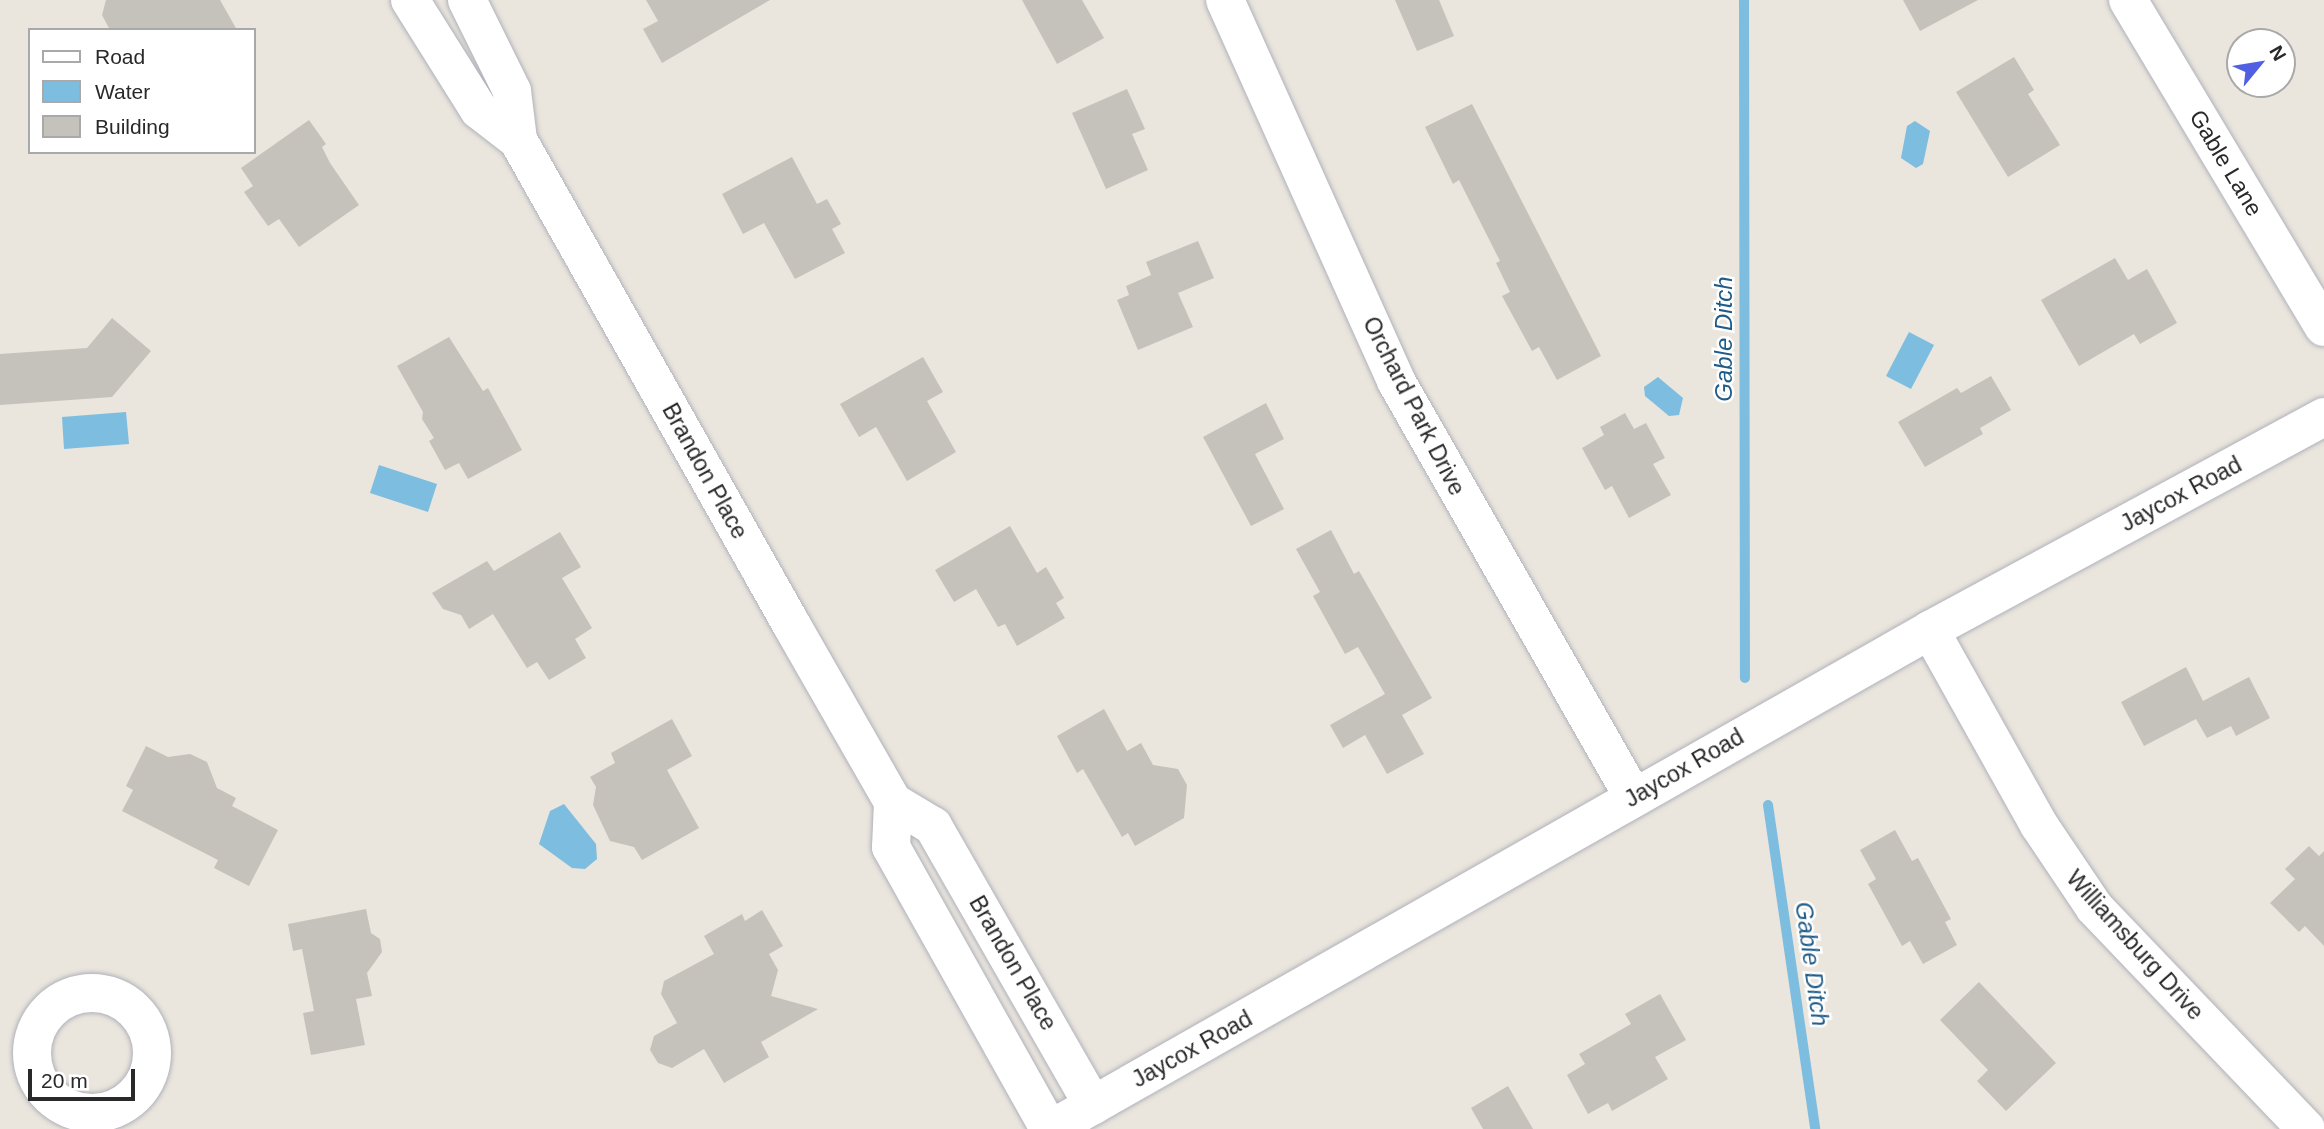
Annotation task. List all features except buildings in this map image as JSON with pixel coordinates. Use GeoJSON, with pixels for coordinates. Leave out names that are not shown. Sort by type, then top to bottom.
{"type":"FeatureCollection","features":[{"type":"Feature","properties":{"kind":"street","name":"Brandon Place"},"geometry":{"type":"LineString","coordinates":[[410,0],[479,110],[518,140]]}},
{"type":"Feature","properties":{"kind":"street","name":"Brandon Place"},"geometry":{"type":"LineString","coordinates":[[467,0],[512,91],[518,140],[894,802],[933,826],[1093,1105]]}},
{"type":"Feature","properties":{"kind":"street","name":"Orchard Park Drive"},"geometry":{"type":"LineString","coordinates":[[1225,0],[1396,381],[1633,797]]}},
{"type":"Feature","properties":{"kind":"street","name":"Gable Lane"},"geometry":{"type":"LineString","coordinates":[[2128,0],[2324,327]]}},
{"type":"Feature","properties":{"kind":"street","name":"Jaycox Road"},"geometry":{"type":"LineString","coordinates":[[1050,1129],[1930,630],[2324,417]]}},
{"type":"Feature","properties":{"kind":"street","name":"Williamsburg Drive"},"geometry":{"type":"LineString","coordinates":[[1930,630],[2039,825],[2094,907],[2306,1129]]}},
{"type":"Feature","properties":{"kind":"street"},"geometry":{"type":"LineString","coordinates":[[894,802],[891,847],[1050,1129]]}},
{"type":"Feature","properties":{"kind":"water"},"geometry":{"type":"Polygon","coordinates":[[[1915,121],[1930,131],[1923,164],[1916,168],[1901,158],[1907,126],[1915,121]]]}},
{"type":"Feature","properties":{"kind":"water"},"geometry":{"type":"Polygon","coordinates":[[[1909,332],[1934,345],[1911,389],[1886,376],[1909,332]]]}},
{"type":"Feature","properties":{"kind":"water"},"geometry":{"type":"Polygon","coordinates":[[[1658,377],[1683,398],[1679,415],[1669,416],[1645,396],[1644,387],[1658,377]]]}},
{"type":"Feature","properties":{"kind":"water"},"geometry":{"type":"Polygon","coordinates":[[[126,412],[129,444],[64,449],[62,417],[126,412]]]}},
{"type":"Feature","properties":{"kind":"water"},"geometry":{"type":"Polygon","coordinates":[[[379,465],[437,484],[428,512],[370,493],[379,465]]]}},
{"type":"Feature","properties":{"kind":"water"},"geometry":{"type":"Polygon","coordinates":[[[564,804],[596,844],[597,859],[585,869],[572,868],[539,844],[550,811],[564,804]]]}},
{"type":"Feature","properties":{"kind":"waterway","name":"Gable Ditch"},"geometry":{"type":"LineString","coordinates":[[1744,0],[1745,678]]}},
{"type":"Feature","properties":{"kind":"waterway","name":"Gable Ditch"},"geometry":{"type":"LineString","coordinates":[[1768,805],[1815,1129]]}}]}
